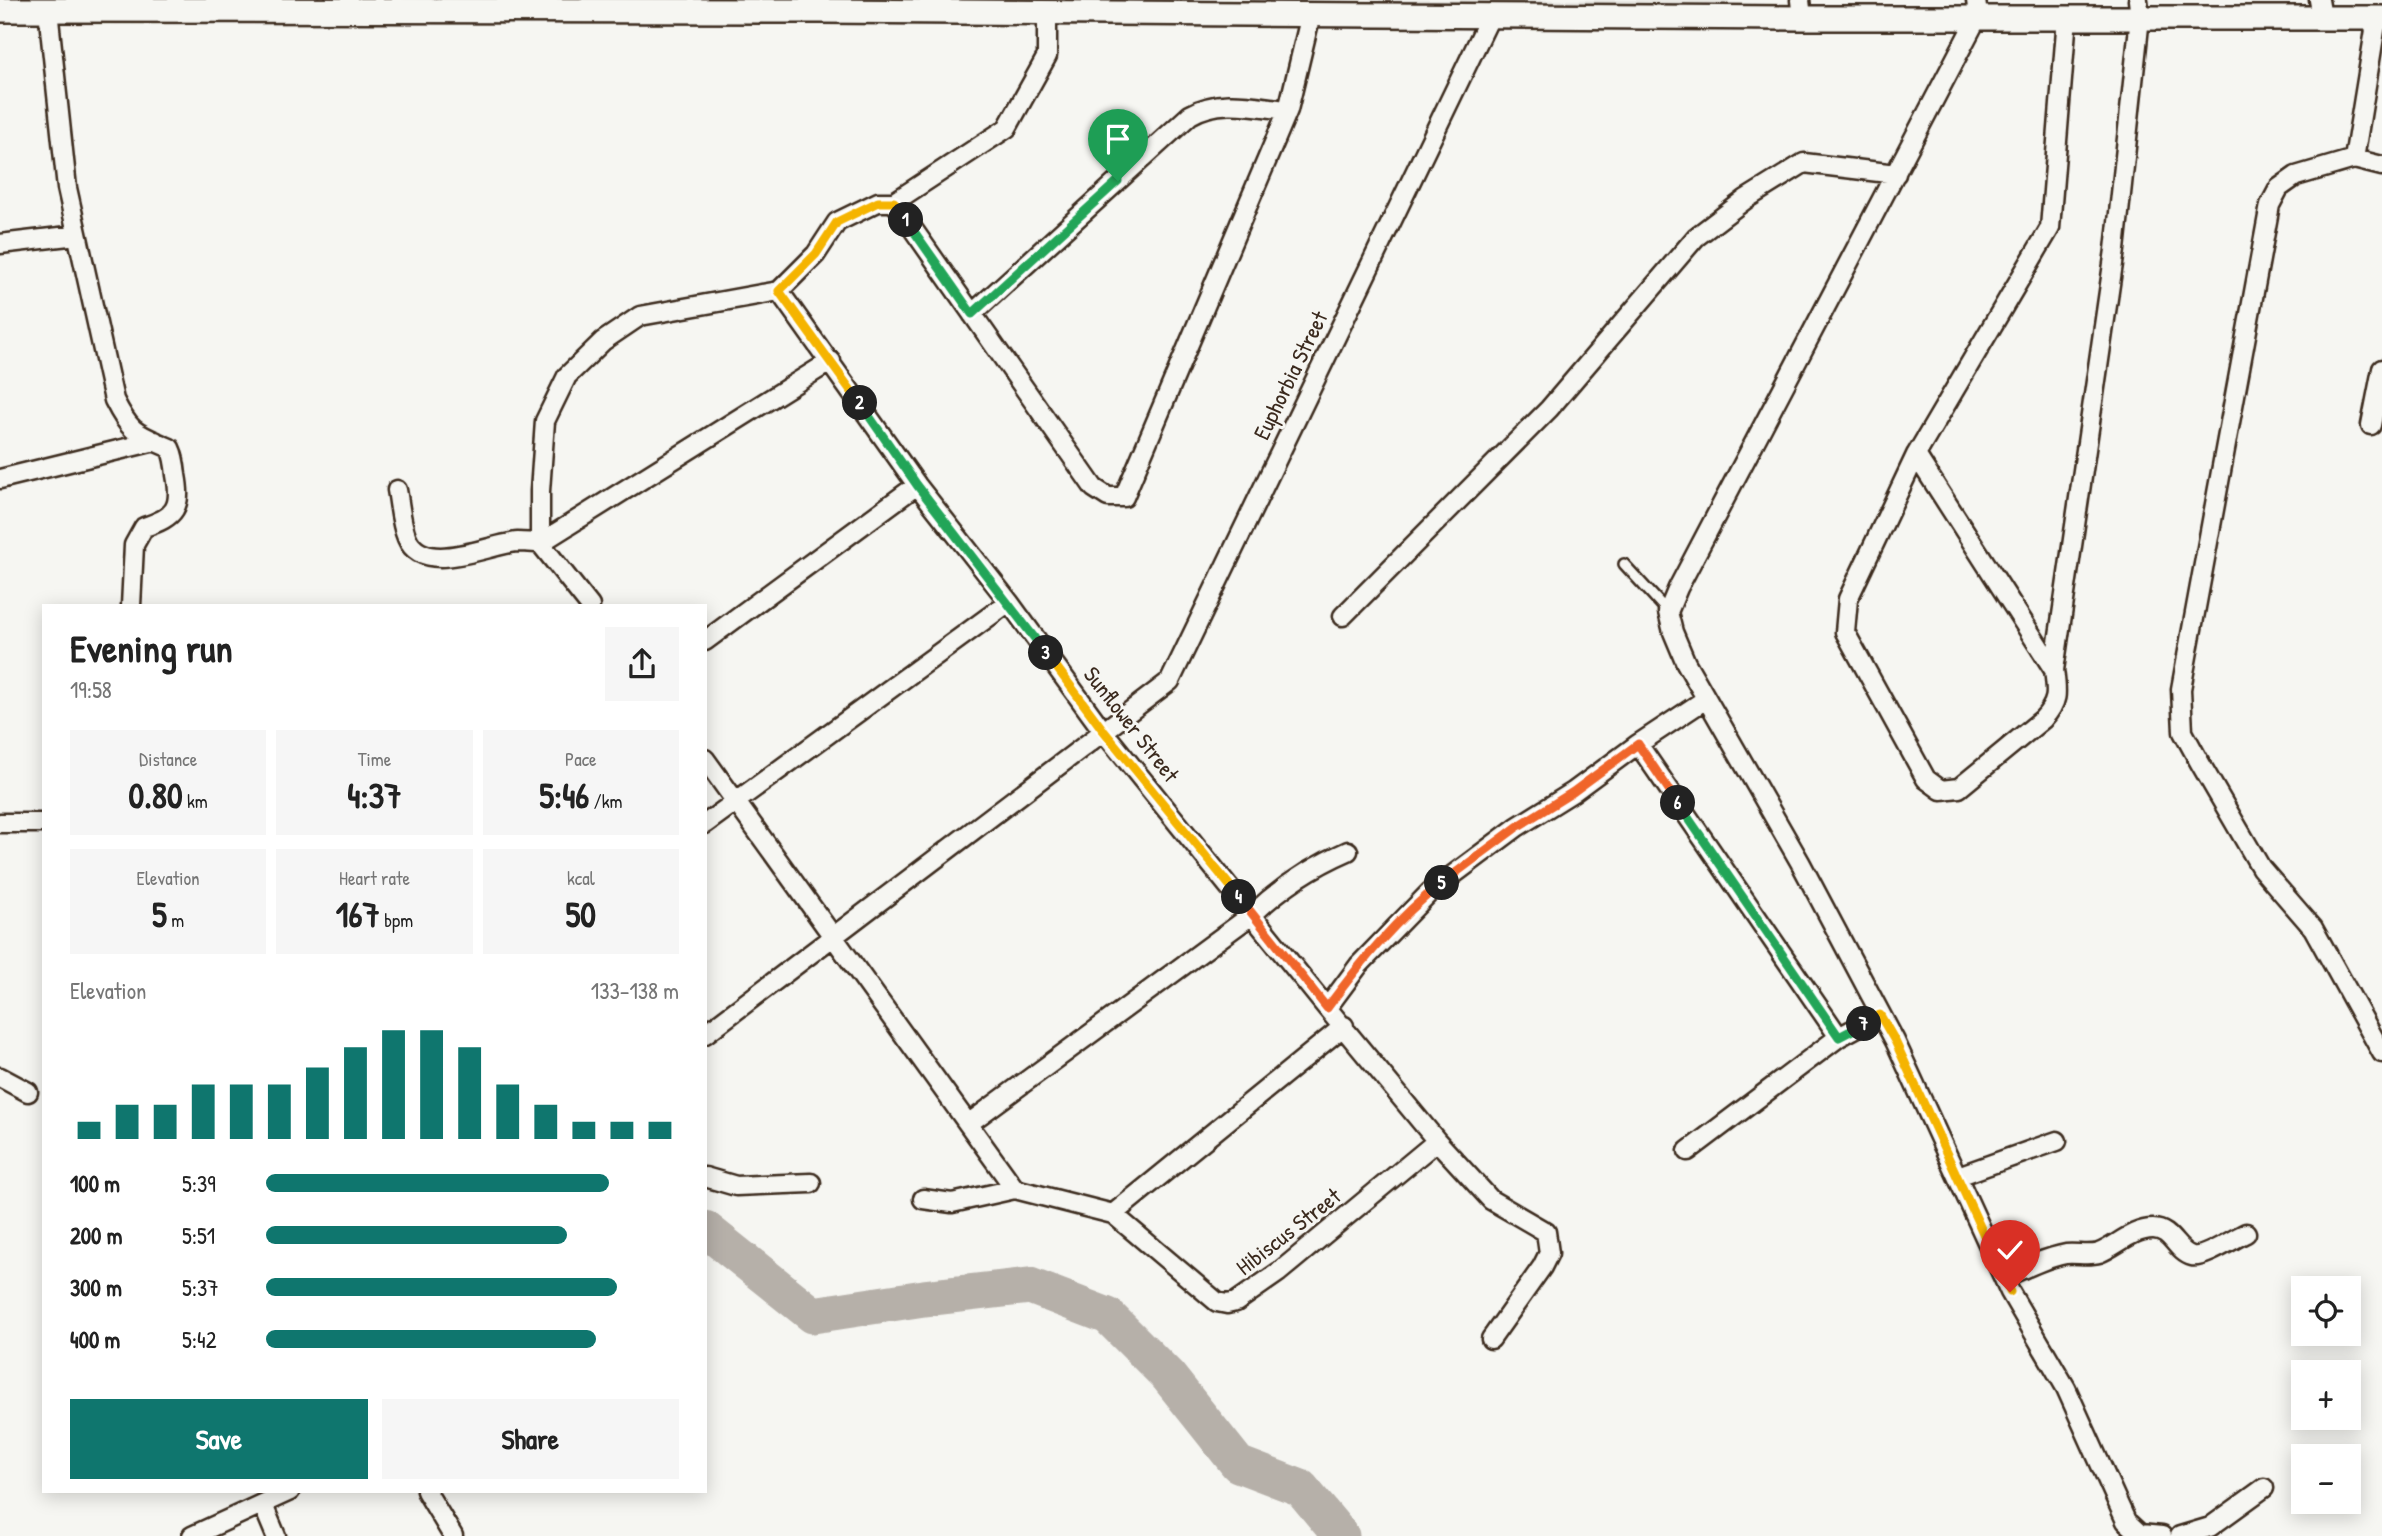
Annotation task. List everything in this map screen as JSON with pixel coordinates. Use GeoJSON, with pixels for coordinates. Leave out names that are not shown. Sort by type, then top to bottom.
{"type":"FeatureCollection","features":[{"type":"Feature","properties":{"kind":"street"},"geometry":{"type":"LineString","coordinates":[[0,10],[819,6],[1047,13],[1089,7],[1236,7],[1311,14],[1491,15],[1578,10],[1977,8],[2067,17],[2139,8],[2321,9],[2379,18],[2354,159]]}},
{"type":"Feature","properties":{"kind":"street"},"geometry":{"type":"LineString","coordinates":[[1977,8],[1896,174],[1684,576],[1668,612],[1673,632],[1706,699],[1800,862],[1895,1041],[2006,1277],[2010,1292],[2066,1388],[2126,1521],[2140,1534],[2162,1536]]}},
{"type":"Feature","properties":{"kind":"street"},"geometry":{"type":"LineString","coordinates":[[2067,17],[2050,228],[1916,455],[1848,599],[1845,632],[1926,779],[1941,790],[1959,788],[2055,706],[2057,691],[2054,670],[2115,250],[2139,8]]}},
{"type":"Feature","properties":{"kind":"street"},"geometry":{"type":"LineString","coordinates":[[48,10],[67,188],[114,400],[133,431],[170,448],[180,499],[169,516],[144,527],[139,534],[134,545],[131,604]]}},
{"type":"Feature","properties":{"kind":"street"},"geometry":{"type":"LineString","coordinates":[[588,604],[540,543],[540,491],[545,421],[567,376],[603,341],[640,316],[779,291],[816,254],[837,222],[878,202],[894,202],[1007,128],[1047,56],[1047,13]]}},
{"type":"Feature","properties":{"kind":"street"},"geometry":{"type":"LineString","coordinates":[[894,202],[1094,488],[1108,497],[1124,497],[1288,110],[1311,14]]}},
{"type":"Feature","properties":{"kind":"street","name":"Euphorbia Street"},"geometry":{"type":"LineString","coordinates":[[707,1032],[1170,681],[1491,15]]}},
{"type":"Feature","properties":{"kind":"street"},"geometry":{"type":"LineString","coordinates":[[972,314],[1190,115],[1219,103],[1288,110]]}},
{"type":"Feature","properties":{"kind":"street"},"geometry":{"type":"LineString","coordinates":[[2382,166],[2354,159],[2296,176],[2279,188],[2270,205],[2181,689],[2183,732],[2200,763],[2261,868],[2314,928],[2382,1053]]}},
{"type":"Feature","properties":{"kind":"street"},"geometry":{"type":"LineString","coordinates":[[1343,616],[1549,409],[1696,237],[1746,199],[1804,163],[1896,174]]}},
{"type":"Feature","properties":{"kind":"street"},"geometry":{"type":"LineString","coordinates":[[0,244],[77,235]]}},
{"type":"Feature","properties":{"kind":"street","name":"Sunflower Street"},"geometry":{"type":"LineString","coordinates":[[779,291],[917,485],[1009,602],[1103,730],[1327,1008],[1437,1141],[1491,1200],[1546,1232],[1549,1253],[1542,1267],[1491,1339]]}},
{"type":"Feature","properties":{"kind":"street"},"geometry":{"type":"LineString","coordinates":[[397,490],[407,539],[414,549],[425,556],[439,558],[518,542],[540,543],[831,361]]}},
{"type":"Feature","properties":{"kind":"street"},"geometry":{"type":"LineString","coordinates":[[2371,425],[2382,369]]}},
{"type":"Feature","properties":{"kind":"street"},"geometry":{"type":"LineString","coordinates":[[0,479],[155,441]]}},
{"type":"Feature","properties":{"kind":"street"},"geometry":{"type":"LineString","coordinates":[[1916,455],[2054,670]]}},
{"type":"Feature","properties":{"kind":"street"},"geometry":{"type":"LineString","coordinates":[[707,640],[917,485]]}},
{"type":"Feature","properties":{"kind":"street"},"geometry":{"type":"LineString","coordinates":[[707,822],[1009,602]]}},
{"type":"Feature","properties":{"kind":"street"},"geometry":{"type":"LineString","coordinates":[[1327,1008],[1359,965],[1430,892],[1517,827],[1573,792],[1706,699]]}},
{"type":"Feature","properties":{"kind":"street"},"geometry":{"type":"LineString","coordinates":[[1638,744],[1839,1037]]}},
{"type":"Feature","properties":{"kind":"street"},"geometry":{"type":"LineString","coordinates":[[707,762],[1014,1189],[952,1203],[923,1199]]}},
{"type":"Feature","properties":{"kind":"street"},"geometry":{"type":"LineString","coordinates":[[0,823],[42,823]]}},
{"type":"Feature","properties":{"kind":"street"},"geometry":{"type":"LineString","coordinates":[[968,1124],[1252,914],[1290,881],[1348,850]]}},
{"type":"Feature","properties":{"kind":"street"},"geometry":{"type":"LineString","coordinates":[[1688,1152],[1839,1037],[1880,1015]]}},
{"type":"Feature","properties":{"kind":"street"},"geometry":{"type":"LineString","coordinates":[[1113,1214],[1344,1026]]}},
{"type":"Feature","properties":{"kind":"street"},"geometry":{"type":"LineString","coordinates":[[0,1077],[28,1092]]}},
{"type":"Feature","properties":{"kind":"street","name":"Hibiscus Street"},"geometry":{"type":"LineString","coordinates":[[1014,1189],[1113,1214],[1217,1302],[1227,1304],[1236,1302],[1279,1272],[1437,1141]]}},
{"type":"Feature","properties":{"kind":"street"},"geometry":{"type":"LineString","coordinates":[[1958,1176],[2057,1141]]}},
{"type":"Feature","properties":{"kind":"street"},"geometry":{"type":"LineString","coordinates":[[707,1178],[737,1186],[811,1183]]}},
{"type":"Feature","properties":{"kind":"street"},"geometry":{"type":"LineString","coordinates":[[2006,1277],[2048,1258],[2075,1253],[2098,1253],[2145,1230],[2163,1231],[2192,1256],[2202,1255],[2246,1233]]}},
{"type":"Feature","properties":{"kind":"street"},"geometry":{"type":"LineString","coordinates":[[2180,1536],[2210,1527],[2264,1488]]}},
{"type":"Feature","properties":{"kind":"street"},"geometry":{"type":"LineString","coordinates":[[192,1536],[286,1493]]}},
{"type":"Feature","properties":{"kind":"street"},"geometry":{"type":"LineString","coordinates":[[427,1493],[453,1536]]}},
{"type":"Feature","properties":{"kind":"street"},"geometry":{"type":"LineString","coordinates":[[263,1504],[276,1536]]}},
{"type":"Feature","properties":{"kind":"lane"},"geometry":{"type":"LineString","coordinates":[[1624,564],[1668,612]]}},
{"type":"Feature","properties":{"kind":"shaded area"},"geometry":{"type":"Polygon","coordinates":[[[1379,0],[1729,0],[1729,3],[1379,3],[1379,0]]]}},
{"type":"Feature","properties":{"kind":"waterway"},"geometry":{"type":"LineString","coordinates":[[707,1231],[813,1315],[924,1298],[1030,1286],[1108,1316],[1168,1376],[1238,1464],[1301,1488],[1341,1536]]}},
{"type":"Feature","properties":{"kind":"route"},"geometry":{"type":"LineString","coordinates":[[1118,181],[972,314],[894,202],[878,202],[837,222],[816,254],[779,291],[917,485],[1009,602],[1103,730],[1327,1008],[1359,965],[1430,892],[1517,827],[1573,792],[1638,744],[1839,1037],[1880,1015],[1895,1041],[2006,1277],[2010,1292]]}}]}
